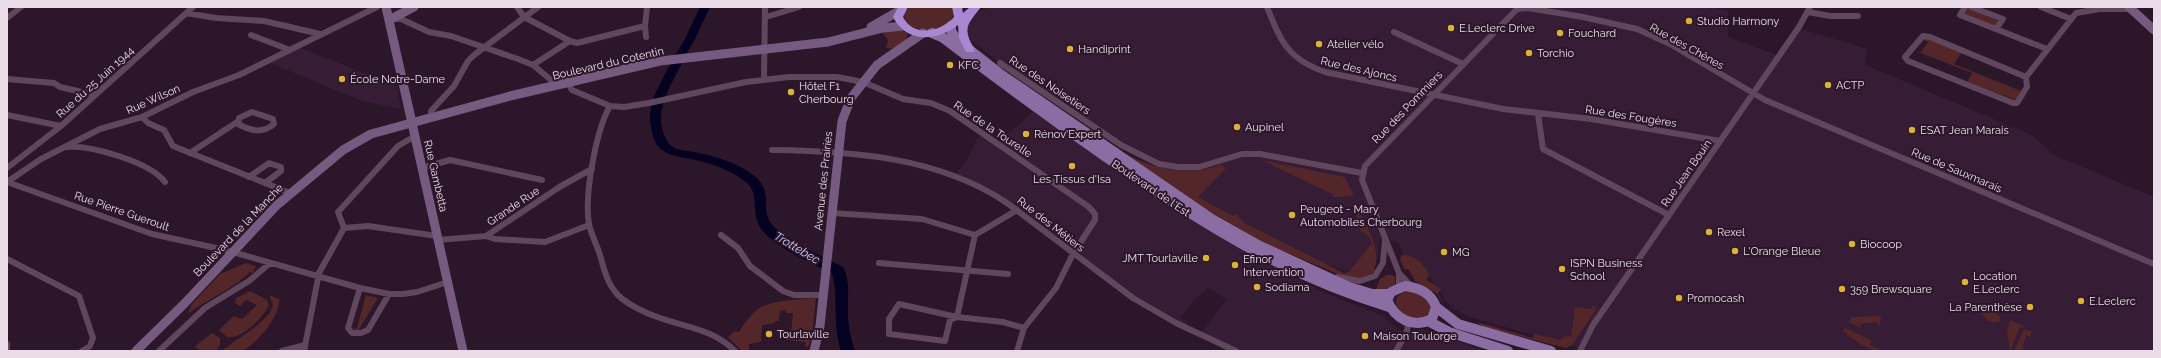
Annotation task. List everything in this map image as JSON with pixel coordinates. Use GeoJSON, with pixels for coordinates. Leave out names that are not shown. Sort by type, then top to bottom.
{"type":"FeatureCollection","features":[{"type":"Feature","properties":{"kind":"highway"},"geometry":{"type":"LineString","coordinates":[[901,9],[898,17],[908,33],[928,33],[951,26],[958,12],[969,7]]}},
{"type":"Feature","properties":{"kind":"highway"},"geometry":{"type":"LineString","coordinates":[[970,50],[962,38],[962,25],[966,17],[976,7]]}},
{"type":"Feature","properties":{"kind":"main road","name":"Rue Gambetta"},"geometry":{"type":"LineString","coordinates":[[386,7],[463,351]]}},
{"type":"Feature","properties":{"kind":"main road"},"geometry":{"type":"LineString","coordinates":[[389,20],[414,7]]}},
{"type":"Feature","properties":{"kind":"main road"},"geometry":{"type":"LineString","coordinates":[[2131,8],[2154,30]]}},
{"type":"Feature","properties":{"kind":"main road","name":"Boulevard du Cotentin"},"geometry":{"type":"LineString","coordinates":[[812,43],[873,27],[901,9]]}},
{"type":"Feature","properties":{"kind":"main road","name":"Boulevard du Cotentin"},"geometry":{"type":"LineString","coordinates":[[412,122],[557,85],[660,61],[835,40],[892,26],[908,33]]}},
{"type":"Feature","properties":{"kind":"main road","name":"Boulevard de l'Est"},"geometry":{"type":"LineString","coordinates":[[951,26],[954,37],[1026,92],[1212,219],[1260,246],[1349,287],[1372,294],[1394,291]]}},
{"type":"Feature","properties":{"kind":"main road","name":"Avenue des Prairies"},"geometry":{"type":"LineString","coordinates":[[814,351],[820,326],[824,295],[842,121],[846,108],[863,82],[908,33]]}},
{"type":"Feature","properties":{"kind":"main road","name":"Boulevard de l'Est"},"geometry":{"type":"LineString","coordinates":[[928,33],[949,42],[1014,92],[1116,164],[1208,226],[1275,264],[1324,286],[1364,301],[1389,307]]}},
{"type":"Feature","properties":{"kind":"main road","name":"Boulevard de la Manche"},"geometry":{"type":"LineString","coordinates":[[136,351],[185,303],[232,252],[290,193],[357,141],[377,131],[412,122]]}},
{"type":"Feature","properties":{"kind":"main road"},"geometry":{"type":"LineString","coordinates":[[1508,351],[1449,332],[1428,321],[1409,322],[1397,316],[1389,307],[1388,298],[1394,291],[1412,287],[1419,288],[1431,296],[1436,307],[1458,324],[1551,351]]}},
{"type":"Feature","properties":{"kind":"main road"},"geometry":{"type":"LineString","coordinates":[[1428,321],[1436,312],[1436,307]]}},
{"type":"Feature","properties":{"kind":"street"},"geometry":{"type":"LineString","coordinates":[[7,13],[15,7]]}},
{"type":"Feature","properties":{"kind":"street"},"geometry":{"type":"LineString","coordinates":[[7,18],[21,7]]}},
{"type":"Feature","properties":{"kind":"street","name":"Rue du 25 Juin 1944"},"geometry":{"type":"LineString","coordinates":[[7,168],[61,126],[193,7]]}},
{"type":"Feature","properties":{"kind":"street","name":"Rue Wilson"},"geometry":{"type":"LineString","coordinates":[[7,182],[41,159],[100,129],[142,117],[193,92],[240,75],[377,7]]}},
{"type":"Feature","properties":{"kind":"street"},"geometry":{"type":"LineString","coordinates":[[517,7],[524,17],[570,41],[577,43],[645,26]]}},
{"type":"Feature","properties":{"kind":"street"},"geometry":{"type":"LineString","coordinates":[[431,116],[431,111],[454,86],[468,61],[483,46],[538,7]]}},
{"type":"Feature","properties":{"kind":"street"},"geometry":{"type":"LineString","coordinates":[[646,7],[646,36]]}},
{"type":"Feature","properties":{"kind":"street"},"geometry":{"type":"LineString","coordinates":[[764,79],[766,48],[765,7]]}},
{"type":"Feature","properties":{"kind":"street"},"geometry":{"type":"LineString","coordinates":[[766,17],[799,7]]}},
{"type":"Feature","properties":{"kind":"street","name":"Rue des Ajoncs"},"geometry":{"type":"LineString","coordinates":[[1267,7],[1282,43],[1290,54],[1303,63],[1325,72],[1432,96]]}},
{"type":"Feature","properties":{"kind":"street"},"geometry":{"type":"LineString","coordinates":[[1562,14],[1563,7]]}},
{"type":"Feature","properties":{"kind":"street"},"geometry":{"type":"LineString","coordinates":[[1965,7],[1960,15],[2047,49]]}},
{"type":"Feature","properties":{"kind":"street"},"geometry":{"type":"LineString","coordinates":[[1971,7],[2003,19],[1996,29]]}},
{"type":"Feature","properties":{"kind":"street"},"geometry":{"type":"LineString","coordinates":[[2041,7],[2071,19]]}},
{"type":"Feature","properties":{"kind":"street","name":"Rue des Pommiers"},"geometry":{"type":"LineString","coordinates":[[1362,173],[1372,157],[1464,64],[1516,8]]}},
{"type":"Feature","properties":{"kind":"street","name":"Rue des Chênes"},"geometry":{"type":"LineString","coordinates":[[1516,8],[1528,8],[1612,23],[1641,31],[1658,38],[1752,94]]}},
{"type":"Feature","properties":{"kind":"street"},"geometry":{"type":"LineString","coordinates":[[2026,78],[1930,37],[1923,36],[1905,57],[1908,61],[1916,65],[2013,103],[2017,103],[2027,87],[2026,78],[2071,19],[2081,11],[2099,8],[2131,8]]}},
{"type":"Feature","properties":{"kind":"street"},"geometry":{"type":"LineString","coordinates":[[1808,9],[1830,16],[1858,16]]}},
{"type":"Feature","properties":{"kind":"street","name":"Rue Jean Bouin"},"geometry":{"type":"LineString","coordinates":[[1580,351],[1593,325],[1752,94],[1808,9]]}},
{"type":"Feature","properties":{"kind":"street"},"geometry":{"type":"LineString","coordinates":[[186,13],[216,18],[264,21],[320,34]]}},
{"type":"Feature","properties":{"kind":"street"},"geometry":{"type":"LineString","coordinates":[[389,20],[401,20],[429,32],[451,36],[483,46],[533,65],[557,85]]}},
{"type":"Feature","properties":{"kind":"street"},"geometry":{"type":"LineString","coordinates":[[1394,32],[1464,64]]}},
{"type":"Feature","properties":{"kind":"street"},"geometry":{"type":"LineString","coordinates":[[250,35],[290,50]]}},
{"type":"Feature","properties":{"kind":"street"},"geometry":{"type":"LineString","coordinates":[[533,65],[570,41]]}},
{"type":"Feature","properties":{"kind":"street","name":"Rue des Noisetiers"},"geometry":{"type":"LineString","coordinates":[[1000,63],[1120,145],[1159,164],[1178,167],[1199,167],[1242,154],[1260,154],[1362,173]]}},
{"type":"Feature","properties":{"kind":"street","name":"Rue de la Tourelle"},"geometry":{"type":"LineString","coordinates":[[610,106],[624,107],[661,101],[764,79],[810,76],[837,77],[863,82],[903,98],[938,106],[957,114],[1089,207],[1095,214],[1095,220],[1073,254]]}},
{"type":"Feature","properties":{"kind":"street"},"geometry":{"type":"LineString","coordinates":[[7,79],[54,83],[60,87],[95,95]]}},
{"type":"Feature","properties":{"kind":"street"},"geometry":{"type":"LineString","coordinates":[[568,83],[572,90],[610,106],[604,116],[588,193],[589,225],[594,235],[606,277],[617,294],[647,313],[708,332],[724,340],[735,351]]}},
{"type":"Feature","properties":{"kind":"street","name":"Rue de Sauxmarais"},"geometry":{"type":"LineString","coordinates":[[1752,94],[2154,264]]}},
{"type":"Feature","properties":{"kind":"street","name":"Rue des Fougères"},"geometry":{"type":"LineString","coordinates":[[1432,96],[1538,114],[1592,119],[1720,141]]}},
{"type":"Feature","properties":{"kind":"street"},"geometry":{"type":"LineString","coordinates":[[190,153],[237,122],[239,118],[252,112],[275,122],[262,132],[255,131],[237,122]]}},
{"type":"Feature","properties":{"kind":"street"},"geometry":{"type":"LineString","coordinates":[[1538,114],[1543,150],[1669,215]]}},
{"type":"Feature","properties":{"kind":"street"},"geometry":{"type":"LineString","coordinates":[[7,115],[61,126]]}},
{"type":"Feature","properties":{"kind":"street"},"geometry":{"type":"LineString","coordinates":[[142,117],[148,123],[164,130],[173,146],[290,193]]}},
{"type":"Feature","properties":{"kind":"street"},"geometry":{"type":"LineString","coordinates":[[282,351],[304,348],[318,278],[344,228],[337,215],[339,210],[398,146],[415,136]]}},
{"type":"Feature","properties":{"kind":"street"},"geometry":{"type":"LineString","coordinates":[[79,147],[77,143],[81,138]]}},
{"type":"Feature","properties":{"kind":"street"},"geometry":{"type":"LineString","coordinates":[[62,148],[79,147],[111,154],[160,175],[165,182]]}},
{"type":"Feature","properties":{"kind":"street","name":"Rue des Métiers"},"geometry":{"type":"LineString","coordinates":[[772,150],[830,150],[876,155],[930,168],[988,191],[1018,210],[1073,254],[1139,303],[1196,334],[1236,351]]}},
{"type":"Feature","properties":{"kind":"street"},"geometry":{"type":"LineString","coordinates":[[422,168],[450,160],[542,180]]}},
{"type":"Feature","properties":{"kind":"street"},"geometry":{"type":"LineString","coordinates":[[249,177],[269,163],[281,167],[281,171],[265,183]]}},
{"type":"Feature","properties":{"kind":"street","name":"Grande Rue"},"geometry":{"type":"LineString","coordinates":[[344,228],[368,226],[438,238],[486,236],[561,186],[592,169]]}},
{"type":"Feature","properties":{"kind":"street"},"geometry":{"type":"LineString","coordinates":[[1362,173],[1362,180],[1399,273],[1412,287]]}},
{"type":"Feature","properties":{"kind":"street","name":"Rue Pierre Gueroult"},"geometry":{"type":"LineString","coordinates":[[7,182],[152,234],[232,252],[318,278],[360,288],[389,294],[417,292],[448,282]]}},
{"type":"Feature","properties":{"kind":"street"},"geometry":{"type":"LineString","coordinates":[[832,212],[922,220],[975,235],[1018,210]]}},
{"type":"Feature","properties":{"kind":"street"},"geometry":{"type":"LineString","coordinates":[[486,236],[495,239],[545,242],[589,225]]}},
{"type":"Feature","properties":{"kind":"street"},"geometry":{"type":"LineString","coordinates":[[721,235],[738,248],[741,255],[750,266],[784,291],[794,295],[824,295]]}},
{"type":"Feature","properties":{"kind":"street"},"geometry":{"type":"LineString","coordinates":[[957,317],[975,235]]}},
{"type":"Feature","properties":{"kind":"street"},"geometry":{"type":"LineString","coordinates":[[1310,270],[1354,281],[1373,278],[1381,271],[1384,264],[1385,235]]}},
{"type":"Feature","properties":{"kind":"street"},"geometry":{"type":"LineString","coordinates":[[1017,351],[1024,328],[1056,288],[1073,254]]}},
{"type":"Feature","properties":{"kind":"street"},"geometry":{"type":"LineString","coordinates":[[7,259],[46,278],[81,298],[93,338],[90,346],[82,351]]}},
{"type":"Feature","properties":{"kind":"street"},"geometry":{"type":"LineString","coordinates":[[159,351],[205,308],[249,282],[270,263]]}},
{"type":"Feature","properties":{"kind":"street"},"geometry":{"type":"LineString","coordinates":[[880,263],[1008,274]]}},
{"type":"Feature","properties":{"kind":"street"},"geometry":{"type":"LineString","coordinates":[[1394,291],[1399,273]]}},
{"type":"Feature","properties":{"kind":"street"},"geometry":{"type":"LineString","coordinates":[[360,288],[348,328],[352,333],[361,333],[368,330],[389,294]]}},
{"type":"Feature","properties":{"kind":"street"},"geometry":{"type":"LineString","coordinates":[[957,317],[950,320],[945,341],[889,334],[889,319],[899,304],[957,317],[1003,322],[1024,328]]}},
{"type":"Feature","properties":{"kind":"street"},"geometry":{"type":"LineString","coordinates":[[1396,351],[1406,334],[1409,322]]}},
{"type":"Feature","properties":{"kind":"shaded area"},"geometry":{"type":"Polygon","coordinates":[[[909,7],[951,7],[953,15],[950,21],[943,26],[924,30],[915,28],[908,23],[904,15],[909,7]]]}},
{"type":"Feature","properties":{"kind":"shaded area"},"geometry":{"type":"Polygon","coordinates":[[[992,7],[1710,7],[1728,11],[1728,37],[1776,55],[1798,28],[1867,49],[1865,65],[2032,135],[2054,155],[2154,197],[2154,351],[1588,351],[1467,316],[1454,309],[1445,300],[1431,279],[1409,267],[1398,242],[1379,239],[1378,258],[1371,268],[1352,273],[1312,259],[1224,213],[1167,177],[1178,168],[1144,157],[1000,63],[964,35],[964,29],[977,11],[992,7]]]}},
{"type":"Feature","properties":{"kind":"shaded area"},"geometry":{"type":"Polygon","coordinates":[[[1966,9],[1970,9],[1998,21],[1995,26],[1964,14],[1966,9]]]}},
{"type":"Feature","properties":{"kind":"shaded area"},"geometry":{"type":"Polygon","coordinates":[[[901,30],[907,33],[907,39],[895,49],[886,48],[888,40],[882,32],[901,30]]]}},
{"type":"Feature","properties":{"kind":"shaded area"},"geometry":{"type":"Polygon","coordinates":[[[1926,38],[1962,52],[1954,64],[2021,91],[2016,100],[1967,82],[1972,73],[1916,51],[1921,52],[1928,42],[1923,40],[1926,38]]]}},
{"type":"Feature","properties":{"kind":"shaded area","name":"École Notre-Dame"},"geometry":{"type":"Polygon","coordinates":[[[300,48],[397,86],[401,109],[362,101],[270,63],[300,48]]]}},
{"type":"Feature","properties":{"kind":"shaded area"},"geometry":{"type":"Polygon","coordinates":[[[1033,112],[1139,185],[1251,256],[1328,294],[1383,316],[1399,330],[1414,333],[1418,329],[1422,329],[1486,351],[1237,351],[1199,334],[1227,300],[1208,288],[1196,298],[1180,318],[1188,322],[1184,327],[1151,309],[1006,201],[954,176],[967,160],[977,139],[983,134],[997,143],[1033,112]]]}},
{"type":"Feature","properties":{"kind":"shaded area"},"geometry":{"type":"Polygon","coordinates":[[[1123,152],[1146,163],[1170,169],[1196,170],[1221,165],[1226,168],[1198,197],[1233,216],[1236,214],[1246,224],[1344,273],[1349,272],[1372,243],[1368,236],[1360,230],[1361,226],[1354,207],[1357,204],[1372,236],[1376,254],[1374,269],[1376,271],[1363,278],[1340,275],[1264,243],[1209,211],[1123,152]]]}},
{"type":"Feature","properties":{"kind":"shaded area"},"geometry":{"type":"Polygon","coordinates":[[[1262,160],[1345,177],[1354,196],[1332,197],[1334,195],[1262,160]]]}},
{"type":"Feature","properties":{"kind":"shaded area"},"geometry":{"type":"Polygon","coordinates":[[[1402,255],[1411,256],[1418,260],[1424,267],[1429,274],[1427,280],[1441,289],[1438,293],[1444,304],[1436,293],[1415,281],[1409,270],[1404,269],[1400,259],[1402,255]]]}},
{"type":"Feature","properties":{"kind":"shaded area"},"geometry":{"type":"Polygon","coordinates":[[[246,263],[256,266],[253,273],[250,272],[236,284],[188,314],[191,305],[220,274],[246,263]]]}},
{"type":"Feature","properties":{"kind":"shaded area"},"geometry":{"type":"Polygon","coordinates":[[[1386,275],[1392,275],[1395,277],[1395,285],[1385,289],[1376,290],[1379,280],[1386,275]]]}},
{"type":"Feature","properties":{"kind":"shaded area"},"geometry":{"type":"Polygon","coordinates":[[[250,291],[267,300],[269,305],[251,327],[239,335],[227,337],[219,330],[234,316],[242,319],[257,305],[246,300],[240,306],[235,303],[236,298],[250,291]]]}},
{"type":"Feature","properties":{"kind":"shaded area"},"geometry":{"type":"Polygon","coordinates":[[[1405,292],[1414,292],[1424,297],[1431,307],[1428,315],[1421,318],[1413,318],[1399,309],[1396,303],[1397,297],[1405,292]]]}},
{"type":"Feature","properties":{"kind":"shaded area"},"geometry":{"type":"Polygon","coordinates":[[[269,295],[279,299],[279,306],[272,321],[261,336],[240,352],[221,351],[258,325],[270,313],[273,305],[269,295]]]}},
{"type":"Feature","properties":{"kind":"shaded area"},"geometry":{"type":"Polygon","coordinates":[[[366,295],[378,298],[358,331],[352,328],[357,328],[366,295]]]}},
{"type":"Feature","properties":{"kind":"shaded area"},"geometry":{"type":"Polygon","coordinates":[[[816,298],[812,336],[808,347],[805,346],[806,342],[786,340],[784,334],[791,334],[793,313],[786,313],[786,310],[780,311],[779,321],[762,325],[761,342],[749,344],[749,351],[742,351],[728,337],[735,331],[739,332],[752,314],[761,307],[781,301],[816,298]]]}},
{"type":"Feature","properties":{"kind":"shaded area"},"geometry":{"type":"Polygon","coordinates":[[[1592,305],[1597,308],[1572,345],[1566,348],[1484,327],[1477,322],[1533,338],[1534,334],[1561,340],[1565,336],[1571,337],[1575,307],[1592,309],[1592,305]]]}},
{"type":"Feature","properties":{"kind":"shaded area"},"geometry":{"type":"Polygon","coordinates":[[[1987,309],[1996,313],[2000,317],[2000,321],[1989,321],[1982,312],[1987,309]]]}},
{"type":"Feature","properties":{"kind":"shaded area"},"geometry":{"type":"Polygon","coordinates":[[[1881,316],[1880,326],[1876,322],[1859,324],[1862,328],[1848,322],[1852,317],[1881,316]]]}},
{"type":"Feature","properties":{"kind":"shaded area"},"geometry":{"type":"Polygon","coordinates":[[[2010,320],[2027,328],[2020,327],[2010,351],[2007,333],[2010,320]]]}},
{"type":"Feature","properties":{"kind":"shaded area"},"geometry":{"type":"Polygon","coordinates":[[[1845,328],[1871,340],[1870,345],[1882,351],[1877,351],[1861,344],[1843,331],[1845,328]]]}},
{"type":"Feature","properties":{"kind":"shaded area"},"geometry":{"type":"Polygon","coordinates":[[[2024,329],[2032,331],[2030,337],[2026,335],[2022,351],[2014,351],[2024,329]]]}},
{"type":"Feature","properties":{"kind":"shaded area"},"geometry":{"type":"Polygon","coordinates":[[[212,333],[220,338],[220,345],[217,350],[197,351],[199,349],[194,347],[212,333]]]}},
{"type":"Feature","properties":{"kind":"waterway","name":"Trottebec"},"geometry":{"type":"LineString","coordinates":[[680,55],[688,43],[705,7]]}},
{"type":"Feature","properties":{"kind":"waterway","name":"Trottebec"},"geometry":{"type":"LineString","coordinates":[[677,63],[662,91],[656,107],[656,126],[663,145],[671,151],[700,157],[739,171],[750,179],[759,189],[762,217],[768,228],[775,235],[786,242],[838,270],[843,289],[841,313],[843,336],[848,351]]}},
{"type":"Feature","properties":{"kind":"place","name":"Studio Harmony"},"geometry":{"type":"Point","coordinates":[1689,21]}},
{"type":"Feature","properties":{"kind":"place","name":"E.Leclerc Drive"},"geometry":{"type":"Point","coordinates":[1451,28]}},
{"type":"Feature","properties":{"kind":"place","name":"Fouchard"},"geometry":{"type":"Point","coordinates":[1560,33]}},
{"type":"Feature","properties":{"kind":"place","name":"Atelier vélo"},"geometry":{"type":"Point","coordinates":[1319,44]}},
{"type":"Feature","properties":{"kind":"place","name":"Handiprint"},"geometry":{"type":"Point","coordinates":[1070,49]}},
{"type":"Feature","properties":{"kind":"place","name":"Torchio"},"geometry":{"type":"Point","coordinates":[1529,53]}},
{"type":"Feature","properties":{"kind":"place","name":"KFC"},"geometry":{"type":"Point","coordinates":[950,65]}},
{"type":"Feature","properties":{"kind":"place","name":"École Notre-Dame"},"geometry":{"type":"Point","coordinates":[342,79]}},
{"type":"Feature","properties":{"kind":"place","name":"ACTP"},"geometry":{"type":"Point","coordinates":[1828,85]}},
{"type":"Feature","properties":{"kind":"place","name":"Hôtel F1 Cherbourg"},"geometry":{"type":"Point","coordinates":[791,92]}},
{"type":"Feature","properties":{"kind":"place","name":"Aupinel"},"geometry":{"type":"Point","coordinates":[1237,127]}},
{"type":"Feature","properties":{"kind":"place","name":"ESAT Jean Marais"},"geometry":{"type":"Point","coordinates":[1912,130]}},
{"type":"Feature","properties":{"kind":"place","name":"Rénov'Expert"},"geometry":{"type":"Point","coordinates":[1026,134]}},
{"type":"Feature","properties":{"kind":"place","name":"Les Tissus d'Isa"},"geometry":{"type":"Point","coordinates":[1072,166]}},
{"type":"Feature","properties":{"kind":"place","name":"Peugeot - Mary Automobiles Cherbourg"},"geometry":{"type":"Point","coordinates":[1292,215]}},
{"type":"Feature","properties":{"kind":"place","name":"Rexel"},"geometry":{"type":"Point","coordinates":[1709,232]}},
{"type":"Feature","properties":{"kind":"place","name":"Biocoop"},"geometry":{"type":"Point","coordinates":[1852,244]}},
{"type":"Feature","properties":{"kind":"place","name":"L'Orange Bleue"},"geometry":{"type":"Point","coordinates":[1735,251]}},
{"type":"Feature","properties":{"kind":"place","name":"MG"},"geometry":{"type":"Point","coordinates":[1444,252]}},
{"type":"Feature","properties":{"kind":"place","name":"JMT Tourlaville"},"geometry":{"type":"Point","coordinates":[1206,258]}},
{"type":"Feature","properties":{"kind":"place","name":"Efinor Intervention"},"geometry":{"type":"Point","coordinates":[1235,265]}},
{"type":"Feature","properties":{"kind":"place","name":"ISPN Business School"},"geometry":{"type":"Point","coordinates":[1562,269]}},
{"type":"Feature","properties":{"kind":"place","name":"Location E.Leclerc"},"geometry":{"type":"Point","coordinates":[1965,282]}},
{"type":"Feature","properties":{"kind":"place","name":"Sodiama"},"geometry":{"type":"Point","coordinates":[1257,287]}},
{"type":"Feature","properties":{"kind":"place","name":"359 Brewsquare"},"geometry":{"type":"Point","coordinates":[1842,289]}},
{"type":"Feature","properties":{"kind":"place","name":"Promocash"},"geometry":{"type":"Point","coordinates":[1679,298]}},
{"type":"Feature","properties":{"kind":"place","name":"E.Leclerc"},"geometry":{"type":"Point","coordinates":[2081,301]}},
{"type":"Feature","properties":{"kind":"place","name":"La Parenthèse"},"geometry":{"type":"Point","coordinates":[2030,307]}},
{"type":"Feature","properties":{"kind":"place","name":"Tourlaville"},"geometry":{"type":"Point","coordinates":[769,334]}},
{"type":"Feature","properties":{"kind":"place","name":"Maison Toulorge"},"geometry":{"type":"Point","coordinates":[1365,336]}}]}
